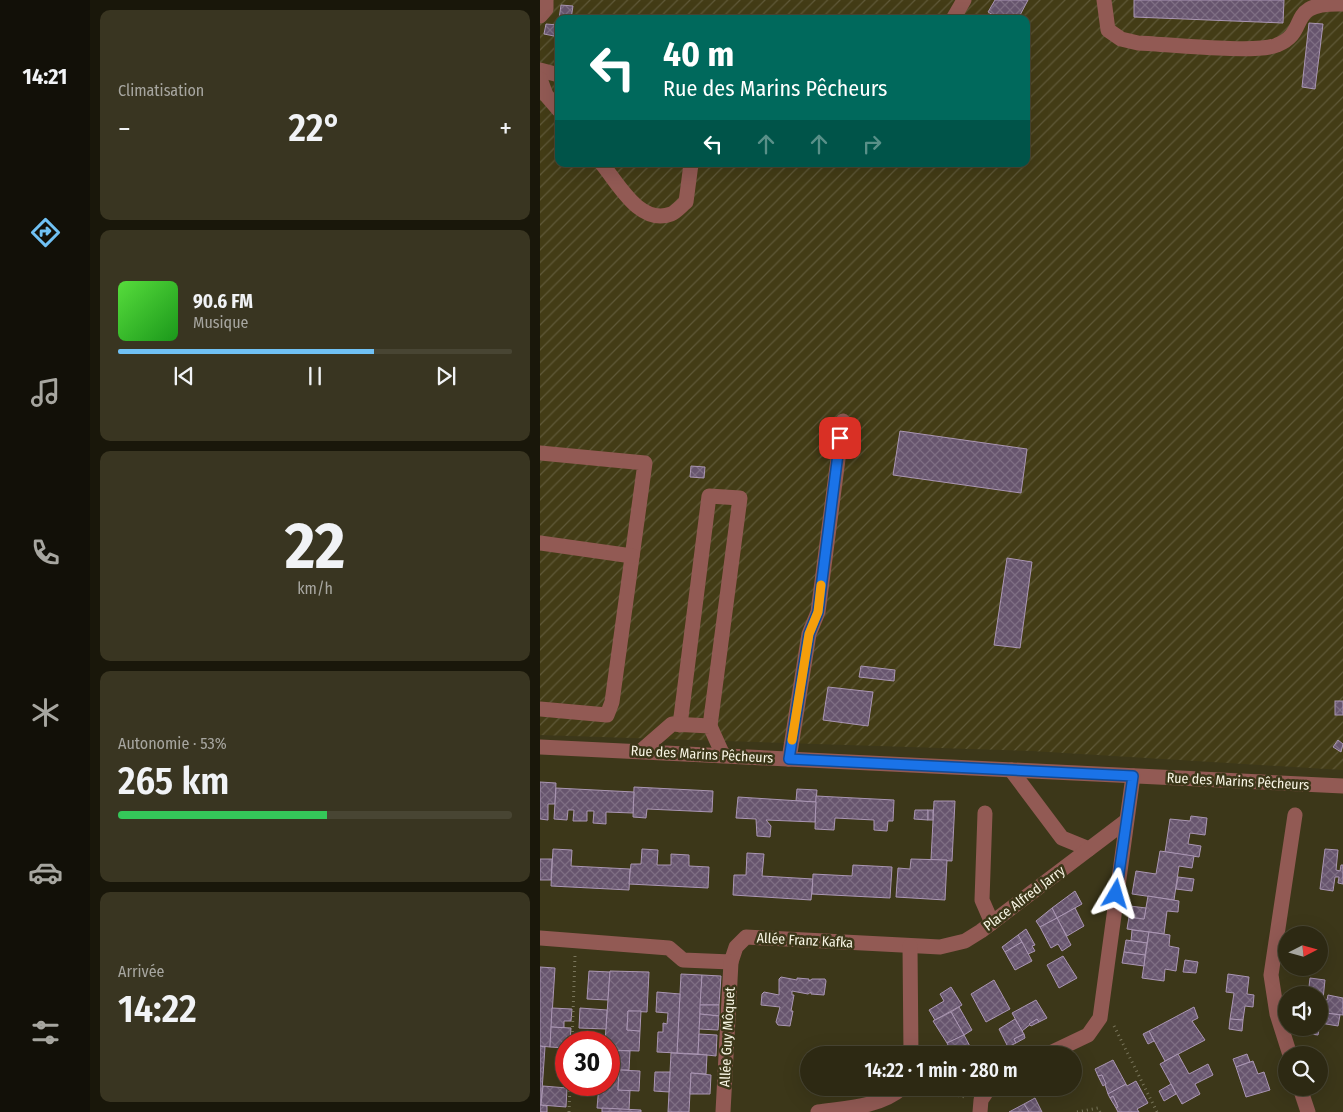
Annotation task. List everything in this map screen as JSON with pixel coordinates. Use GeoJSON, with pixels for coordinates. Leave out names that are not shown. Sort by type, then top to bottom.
{"type":"FeatureCollection","features":[{"type":"Feature","properties":{"kind":"street"},"geometry":{"type":"LineString","coordinates":[[540,16],[546,9],[546,0]]}},
{"type":"Feature","properties":{"kind":"street"},"geometry":{"type":"LineString","coordinates":[[955,15],[964,0]]}},
{"type":"Feature","properties":{"kind":"street"},"geometry":{"type":"LineString","coordinates":[[1104,0],[1108,30],[1121,39],[1138,43],[1249,48],[1276,46],[1288,40],[1296,29],[1300,17],[1309,8],[1321,4],[1343,4]]}},
{"type":"Feature","properties":{"kind":"street"},"geometry":{"type":"LineString","coordinates":[[540,70],[555,74]]}},
{"type":"Feature","properties":{"kind":"street"},"geometry":{"type":"LineString","coordinates":[[540,79],[546,94],[555,105]]}},
{"type":"Feature","properties":{"kind":"street"},"geometry":{"type":"LineString","coordinates":[[604,167],[637,207],[651,216],[671,214],[686,202],[691,167]]}},
{"type":"Feature","properties":{"kind":"street"},"geometry":{"type":"LineString","coordinates":[[789,759],[809,634],[818,612],[843,421]]}},
{"type":"Feature","properties":{"kind":"street"},"geometry":{"type":"LineString","coordinates":[[540,453],[645,463],[612,702],[607,715],[540,709]]}},
{"type":"Feature","properties":{"kind":"street"},"geometry":{"type":"LineString","coordinates":[[680,724],[710,496],[740,498],[710,726],[723,756]]}},
{"type":"Feature","properties":{"kind":"street"},"geometry":{"type":"LineString","coordinates":[[540,543],[632,556]]}},
{"type":"Feature","properties":{"kind":"street"},"geometry":{"type":"LineString","coordinates":[[641,751],[672,724],[710,726]]}},
{"type":"Feature","properties":{"kind":"street","name":"Rue des Marins Pêcheurs"},"geometry":{"type":"LineString","coordinates":[[540,747],[1343,786]]}},
{"type":"Feature","properties":{"kind":"street"},"geometry":{"type":"LineString","coordinates":[[1011,770],[1062,838],[1089,848]]}},
{"type":"Feature","properties":{"kind":"street"},"geometry":{"type":"LineString","coordinates":[[1065,1046],[1088,1035],[1100,1018],[1133,776]]}},
{"type":"Feature","properties":{"kind":"street"},"geometry":{"type":"LineString","coordinates":[[985,813],[982,900],[992,922]]}},
{"type":"Feature","properties":{"kind":"street"},"geometry":{"type":"LineString","coordinates":[[1287,1046],[1277,1014],[1271,975],[1295,815]]}},
{"type":"Feature","properties":{"kind":"street","name":"Place Alfred Jarry"},"geometry":{"type":"LineString","coordinates":[[910,946],[940,947],[965,941],[1126,820]]}},
{"type":"Feature","properties":{"kind":"street","name":"Allée Franz Kafka"},"geometry":{"type":"LineString","coordinates":[[732,962],[736,947],[746,937],[910,946]]}},
{"type":"Feature","properties":{"kind":"street"},"geometry":{"type":"LineString","coordinates":[[540,938],[669,948],[683,960],[732,962]]}},
{"type":"Feature","properties":{"kind":"street"},"geometry":{"type":"LineString","coordinates":[[910,946],[911,1046]]}},
{"type":"Feature","properties":{"kind":"street","name":"Allée Guy Môquet"},"geometry":{"type":"LineString","coordinates":[[723,1112],[732,962]]}},
{"type":"Feature","properties":{"kind":"street"},"geometry":{"type":"LineString","coordinates":[[818,1112],[860,1107],[890,1096]]}},
{"type":"Feature","properties":{"kind":"street"},"geometry":{"type":"LineString","coordinates":[[1303,1096],[1308,1112]]}},
{"type":"Feature","properties":{"kind":"path"},"geometry":{"type":"LineString","coordinates":[[572,1031],[576,941]]}},
{"type":"Feature","properties":{"kind":"path"},"geometry":{"type":"LineString","coordinates":[[1100,1018],[1116,1027],[1157,1112]]}},
{"type":"Feature","properties":{"kind":"path"},"geometry":{"type":"LineString","coordinates":[[569,1112],[570,1096]]}},
{"type":"Feature","properties":{"kind":"path"},"geometry":{"type":"LineString","coordinates":[[961,1096],[983,1100]]}},
{"type":"Feature","properties":{"kind":"path"},"geometry":{"type":"LineString","coordinates":[[1076,1112],[1098,1108],[1100,1112]]}},
{"type":"Feature","properties":{"kind":"shaded area"},"geometry":{"type":"Polygon","coordinates":[[[540,0],[1343,0],[1343,770],[1032,751],[540,735],[540,0]]]}},
{"type":"Feature","properties":{"kind":"building"},"geometry":{"type":"Polygon","coordinates":[[[995,0],[1028,0],[1020,15],[993,15],[988,12],[995,0]]]}},
{"type":"Feature","properties":{"kind":"building"},"geometry":{"type":"Polygon","coordinates":[[[1134,0],[1284,0],[1283,23],[1134,17],[1134,0]]]}},
{"type":"Feature","properties":{"kind":"building"},"geometry":{"type":"Polygon","coordinates":[[[561,5],[573,6],[572,15],[560,15],[561,5]]]}},
{"type":"Feature","properties":{"kind":"building"},"geometry":{"type":"Polygon","coordinates":[[[1309,23],[1323,24],[1315,89],[1302,87],[1309,23]]]}},
{"type":"Feature","properties":{"kind":"building"},"geometry":{"type":"Polygon","coordinates":[[[546,24],[555,25],[555,36],[544,34],[546,24]]]}},
{"type":"Feature","properties":{"kind":"building"},"geometry":{"type":"Polygon","coordinates":[[[900,431],[1027,449],[1021,493],[893,475],[900,431]]]}},
{"type":"Feature","properties":{"kind":"building"},"geometry":{"type":"Polygon","coordinates":[[[691,466],[705,467],[704,478],[690,477],[691,466]]]}},
{"type":"Feature","properties":{"kind":"building"},"geometry":{"type":"Polygon","coordinates":[[[1007,558],[1032,562],[1020,648],[994,645],[1007,558]]]}},
{"type":"Feature","properties":{"kind":"building"},"geometry":{"type":"Polygon","coordinates":[[[861,666],[895,670],[894,681],[859,677],[861,666]]]}},
{"type":"Feature","properties":{"kind":"building"},"geometry":{"type":"Polygon","coordinates":[[[828,687],[873,692],[868,726],[823,720],[828,687]]]}},
{"type":"Feature","properties":{"kind":"building"},"geometry":{"type":"Polygon","coordinates":[[[1335,701],[1343,701],[1343,715],[1335,715],[1335,701]]]}},
{"type":"Feature","properties":{"kind":"building"},"geometry":{"type":"Polygon","coordinates":[[[1338,740],[1343,744],[1341,752],[1333,747],[1338,740]]]}},
{"type":"Feature","properties":{"kind":"building"},"geometry":{"type":"Polygon","coordinates":[[[540,782],[556,783],[555,804],[548,804],[548,820],[540,819],[540,782]]]}},
{"type":"Feature","properties":{"kind":"building"},"geometry":{"type":"Polygon","coordinates":[[[634,787],[713,791],[712,812],[647,809],[646,818],[633,817],[634,787]]]}},
{"type":"Feature","properties":{"kind":"building"},"geometry":{"type":"Polygon","coordinates":[[[556,788],[634,792],[633,813],[606,812],[606,824],[593,823],[594,811],[587,811],[587,821],[573,821],[574,810],[568,810],[567,820],[554,819],[556,788]]]}},
{"type":"Feature","properties":{"kind":"building"},"geometry":{"type":"Polygon","coordinates":[[[797,789],[817,790],[816,802],[796,801],[797,789]]]}},
{"type":"Feature","properties":{"kind":"building"},"geometry":{"type":"Polygon","coordinates":[[[816,796],[894,800],[893,821],[888,821],[887,831],[874,830],[874,820],[835,818],[834,830],[815,829],[816,796]]]}},
{"type":"Feature","properties":{"kind":"building"},"geometry":{"type":"Polygon","coordinates":[[[738,797],[816,802],[815,822],[766,820],[771,826],[770,837],[757,836],[756,819],[736,818],[738,797]]]}},
{"type":"Feature","properties":{"kind":"building"},"geometry":{"type":"Polygon","coordinates":[[[934,801],[955,801],[952,861],[931,860],[934,801]]]}},
{"type":"Feature","properties":{"kind":"building"},"geometry":{"type":"Polygon","coordinates":[[[915,810],[928,810],[928,820],[914,819],[915,810]]]}},
{"type":"Feature","properties":{"kind":"building"},"geometry":{"type":"Polygon","coordinates":[[[928,810],[933,810],[933,820],[928,820],[928,810]]]}},
{"type":"Feature","properties":{"kind":"building"},"geometry":{"type":"Polygon","coordinates":[[[1191,816],[1207,818],[1205,835],[1190,833],[1188,844],[1201,846],[1199,857],[1165,852],[1170,819],[1190,821],[1191,816]]]}},
{"type":"Feature","properties":{"kind":"building"},"geometry":{"type":"Polygon","coordinates":[[[553,849],[572,850],[571,866],[630,869],[629,890],[551,886],[553,849]]]}},
{"type":"Feature","properties":{"kind":"building"},"geometry":{"type":"Polygon","coordinates":[[[642,849],[658,850],[657,865],[671,865],[671,854],[689,855],[689,866],[709,867],[708,888],[629,884],[631,864],[641,864],[642,849]]]}},
{"type":"Feature","properties":{"kind":"building"},"geometry":{"type":"Polygon","coordinates":[[[1325,849],[1338,850],[1336,870],[1340,871],[1341,865],[1343,865],[1343,884],[1338,883],[1339,877],[1335,877],[1333,891],[1320,889],[1325,849]]]}},
{"type":"Feature","properties":{"kind":"building"},"geometry":{"type":"Polygon","coordinates":[[[1160,851],[1194,856],[1192,868],[1179,866],[1174,900],[1132,894],[1136,871],[1156,874],[1160,851]]]}},
{"type":"Feature","properties":{"kind":"building"},"geometry":{"type":"Polygon","coordinates":[[[747,853],[764,854],[762,876],[813,879],[811,900],[733,895],[734,875],[746,875],[747,853]]]}},
{"type":"Feature","properties":{"kind":"building"},"geometry":{"type":"Polygon","coordinates":[[[540,859],[552,859],[551,880],[540,880],[540,859]]]}},
{"type":"Feature","properties":{"kind":"building"},"geometry":{"type":"Polygon","coordinates":[[[911,859],[947,860],[945,900],[896,897],[898,868],[910,869],[911,859]]]}},
{"type":"Feature","properties":{"kind":"building"},"geometry":{"type":"Polygon","coordinates":[[[853,865],[892,867],[890,898],[812,894],[813,874],[852,876],[853,865]]]}},
{"type":"Feature","properties":{"kind":"building"},"geometry":{"type":"Polygon","coordinates":[[[1178,877],[1194,879],[1192,891],[1176,889],[1178,877]]]}},
{"type":"Feature","properties":{"kind":"building"},"geometry":{"type":"Polygon","coordinates":[[[1075,891],[1082,904],[1057,918],[1052,908],[1075,891]]]}},
{"type":"Feature","properties":{"kind":"building"},"geometry":{"type":"Polygon","coordinates":[[[1148,896],[1179,901],[1178,912],[1167,911],[1164,934],[1127,929],[1129,917],[1144,919],[1148,896]]]}},
{"type":"Feature","properties":{"kind":"building"},"geometry":{"type":"Polygon","coordinates":[[[1130,906],[1146,908],[1144,919],[1129,917],[1130,906]]]}},
{"type":"Feature","properties":{"kind":"building"},"geometry":{"type":"Polygon","coordinates":[[[1052,908],[1057,918],[1040,927],[1036,921],[1052,908]]]}},
{"type":"Feature","properties":{"kind":"building"},"geometry":{"type":"Polygon","coordinates":[[[1075,908],[1084,926],[1067,936],[1057,918],[1075,908]]]}},
{"type":"Feature","properties":{"kind":"building"},"geometry":{"type":"Polygon","coordinates":[[[1057,918],[1071,945],[1062,951],[1058,944],[1051,948],[1040,927],[1057,918]]]}},
{"type":"Feature","properties":{"kind":"building"},"geometry":{"type":"Polygon","coordinates":[[[1026,929],[1035,945],[1032,946],[1035,951],[1028,954],[1018,935],[1026,929]]]}},
{"type":"Feature","properties":{"kind":"building"},"geometry":{"type":"Polygon","coordinates":[[[1132,930],[1149,932],[1147,943],[1131,941],[1132,930]]]}},
{"type":"Feature","properties":{"kind":"building"},"geometry":{"type":"Polygon","coordinates":[[[1149,932],[1170,935],[1169,946],[1179,948],[1176,971],[1165,969],[1164,981],[1142,978],[1149,932]]]}},
{"type":"Feature","properties":{"kind":"building"},"geometry":{"type":"Polygon","coordinates":[[[1018,935],[1022,942],[1005,952],[1002,947],[1018,935]]]}},
{"type":"Feature","properties":{"kind":"building"},"geometry":{"type":"Polygon","coordinates":[[[1126,940],[1147,943],[1145,955],[1124,952],[1126,940]]]}},
{"type":"Feature","properties":{"kind":"building"},"geometry":{"type":"Polygon","coordinates":[[[1022,942],[1032,961],[1015,970],[1005,952],[1022,942]]]}},
{"type":"Feature","properties":{"kind":"building"},"geometry":{"type":"Polygon","coordinates":[[[1124,952],[1145,955],[1144,966],[1122,963],[1124,952]]]}},
{"type":"Feature","properties":{"kind":"building"},"geometry":{"type":"Polygon","coordinates":[[[1063,956],[1077,978],[1059,988],[1047,965],[1063,956]]]}},
{"type":"Feature","properties":{"kind":"building"},"geometry":{"type":"Polygon","coordinates":[[[1185,960],[1198,962],[1196,973],[1183,972],[1185,960]]]}},
{"type":"Feature","properties":{"kind":"building"},"geometry":{"type":"Polygon","coordinates":[[[540,967],[555,968],[550,1047],[540,1046],[540,967]]]}},
{"type":"Feature","properties":{"kind":"building"},"geometry":{"type":"Polygon","coordinates":[[[589,971],[610,972],[608,1000],[587,999],[589,971]]]}},
{"type":"Feature","properties":{"kind":"building"},"geometry":{"type":"Polygon","coordinates":[[[610,971],[649,972],[647,1012],[628,1011],[627,1030],[640,1031],[639,1051],[620,1050],[620,1031],[606,1031],[610,971]]]}},
{"type":"Feature","properties":{"kind":"building"},"geometry":{"type":"Polygon","coordinates":[[[681,974],[702,975],[698,1054],[677,1053],[681,974]]]}},
{"type":"Feature","properties":{"kind":"building"},"geometry":{"type":"Polygon","coordinates":[[[1228,974],[1249,977],[1247,994],[1254,995],[1253,1007],[1245,1006],[1243,1020],[1230,1019],[1234,993],[1226,992],[1228,974]]]}},
{"type":"Feature","properties":{"kind":"building"},"geometry":{"type":"Polygon","coordinates":[[[702,975],[721,976],[719,1005],[700,1005],[702,975]]]}},
{"type":"Feature","properties":{"kind":"building"},"geometry":{"type":"Polygon","coordinates":[[[781,977],[797,980],[797,978],[809,979],[809,981],[812,979],[825,979],[826,981],[824,995],[792,991],[792,995],[794,995],[790,1026],[778,1025],[776,1022],[780,1007],[761,1005],[764,992],[779,995],[779,979],[781,977]]]}},
{"type":"Feature","properties":{"kind":"building"},"geometry":{"type":"Polygon","coordinates":[[[1310,978],[1325,980],[1324,986],[1309,986],[1310,978]]]}},
{"type":"Feature","properties":{"kind":"building"},"geometry":{"type":"Polygon","coordinates":[[[994,980],[1010,1009],[986,1022],[971,994],[994,980]]]}},
{"type":"Feature","properties":{"kind":"building"},"geometry":{"type":"Polygon","coordinates":[[[951,987],[962,1005],[935,1020],[929,1010],[944,1001],[940,994],[951,987]]]}},
{"type":"Feature","properties":{"kind":"building"},"geometry":{"type":"Polygon","coordinates":[[[657,992],[680,994],[677,1053],[657,1052],[658,1032],[663,1032],[663,1023],[667,1024],[668,1013],[656,1012],[657,992]]]}},
{"type":"Feature","properties":{"kind":"building"},"geometry":{"type":"Polygon","coordinates":[[[1328,995],[1343,998],[1343,1015],[1328,1013],[1328,995]]]}},
{"type":"Feature","properties":{"kind":"building"},"geometry":{"type":"Polygon","coordinates":[[[1036,1000],[1047,1018],[1039,1022],[1037,1019],[1022,1031],[1012,1013],[1036,1000]]]}},
{"type":"Feature","properties":{"kind":"building"},"geometry":{"type":"Polygon","coordinates":[[[700,1005],[719,1005],[719,1016],[700,1014],[700,1005]]]}},
{"type":"Feature","properties":{"kind":"building"},"geometry":{"type":"Polygon","coordinates":[[[959,1007],[972,1030],[964,1035],[951,1012],[959,1007]]]}},
{"type":"Feature","properties":{"kind":"building"},"geometry":{"type":"Polygon","coordinates":[[[1194,1007],[1198,1018],[1192,1021],[1205,1040],[1165,1061],[1149,1031],[1194,1007]]]}},
{"type":"Feature","properties":{"kind":"building"},"geometry":{"type":"Polygon","coordinates":[[[552,1008],[572,1009],[571,1021],[564,1021],[564,1028],[551,1027],[552,1008]]]}},
{"type":"Feature","properties":{"kind":"building"},"geometry":{"type":"Polygon","coordinates":[[[580,1008],[607,1010],[606,1029],[579,1028],[580,1008]]]}},
{"type":"Feature","properties":{"kind":"building"},"geometry":{"type":"Polygon","coordinates":[[[628,1011],[641,1011],[640,1031],[627,1030],[628,1011]]]}},
{"type":"Feature","properties":{"kind":"building"},"geometry":{"type":"Polygon","coordinates":[[[951,1012],[964,1035],[947,1043],[933,1021],[951,1012]]]}},
{"type":"Feature","properties":{"kind":"building"},"geometry":{"type":"Polygon","coordinates":[[[1328,1013],[1340,1015],[1338,1026],[1328,1024],[1328,1013]]]}},
{"type":"Feature","properties":{"kind":"building"},"geometry":{"type":"Polygon","coordinates":[[[700,1014],[719,1016],[718,1030],[699,1029],[700,1014]]]}},
{"type":"Feature","properties":{"kind":"building"},"geometry":{"type":"Polygon","coordinates":[[[1015,1019],[1024,1034],[1014,1039],[1016,1043],[1008,1046],[999,1029],[1015,1019]]]}},
{"type":"Feature","properties":{"kind":"building"},"geometry":{"type":"Polygon","coordinates":[[[1037,1019],[1039,1022],[1031,1026],[1029,1024],[1037,1019]]]}},
{"type":"Feature","properties":{"kind":"building"},"geometry":{"type":"Polygon","coordinates":[[[1230,1019],[1243,1020],[1242,1031],[1229,1029],[1230,1019]]]}},
{"type":"Feature","properties":{"kind":"building"},"geometry":{"type":"Polygon","coordinates":[[[551,1027],[571,1028],[571,1031],[555,1031],[555,1047],[550,1047],[551,1027]]]}},
{"type":"Feature","properties":{"kind":"building"},"geometry":{"type":"Polygon","coordinates":[[[1149,1031],[1154,1041],[1148,1044],[1143,1034],[1149,1031]]]}},
{"type":"Feature","properties":{"kind":"building"},"geometry":{"type":"Polygon","coordinates":[[[699,1034],[717,1035],[716,1056],[698,1054],[699,1034]]]}},
{"type":"Feature","properties":{"kind":"building"},"geometry":{"type":"Polygon","coordinates":[[[1024,1034],[1025,1038],[1016,1043],[1014,1039],[1024,1034]]]}},
{"type":"Feature","properties":{"kind":"building"},"geometry":{"type":"Polygon","coordinates":[[[964,1035],[970,1046],[948,1046],[947,1043],[964,1035]]]}},
{"type":"Feature","properties":{"kind":"building"},"geometry":{"type":"Polygon","coordinates":[[[540,1046],[545,1047],[541,1105],[540,1105],[540,1046]]]}},
{"type":"Feature","properties":{"kind":"building"},"geometry":{"type":"Polygon","coordinates":[[[620,1051],[630,1051],[629,1070],[620,1070],[620,1051]]]}},
{"type":"Feature","properties":{"kind":"building"},"geometry":{"type":"Polygon","coordinates":[[[671,1053],[707,1055],[706,1074],[691,1073],[689,1112],[668,1112],[671,1053]]]}},
{"type":"Feature","properties":{"kind":"building"},"geometry":{"type":"Polygon","coordinates":[[[1178,1054],[1189,1074],[1208,1064],[1213,1075],[1195,1084],[1200,1094],[1182,1104],[1160,1064],[1178,1054]]]}},
{"type":"Feature","properties":{"kind":"building"},"geometry":{"type":"Polygon","coordinates":[[[1247,1054],[1250,1062],[1236,1067],[1233,1059],[1247,1054]]]}},
{"type":"Feature","properties":{"kind":"building"},"geometry":{"type":"Polygon","coordinates":[[[1113,1060],[1126,1084],[1108,1094],[1102,1075],[1098,1076],[1095,1069],[1113,1060]]]}},
{"type":"Feature","properties":{"kind":"building"},"geometry":{"type":"Polygon","coordinates":[[[1253,1061],[1258,1074],[1264,1072],[1270,1090],[1246,1097],[1236,1067],[1253,1061]]]}},
{"type":"Feature","properties":{"kind":"building"},"geometry":{"type":"Polygon","coordinates":[[[620,1070],[640,1071],[639,1091],[620,1090],[620,1070]]]}},
{"type":"Feature","properties":{"kind":"building"},"geometry":{"type":"Polygon","coordinates":[[[655,1072],[670,1072],[669,1092],[654,1091],[655,1072]]]}},
{"type":"Feature","properties":{"kind":"building"},"geometry":{"type":"Polygon","coordinates":[[[691,1073],[711,1075],[710,1094],[690,1094],[691,1073]]]}},
{"type":"Feature","properties":{"kind":"building"},"geometry":{"type":"Polygon","coordinates":[[[1102,1075],[1106,1084],[1103,1086],[1098,1076],[1102,1075]]]}},
{"type":"Feature","properties":{"kind":"building"},"geometry":{"type":"Polygon","coordinates":[[[1136,1081],[1148,1103],[1137,1109],[1139,1112],[1118,1112],[1113,1096],[1110,1098],[1108,1094],[1136,1081]]]}},
{"type":"Feature","properties":{"kind":"building"},"geometry":{"type":"Polygon","coordinates":[[[1171,1084],[1176,1094],[1164,1101],[1159,1091],[1171,1084]]]}},
{"type":"Feature","properties":{"kind":"building"},"geometry":{"type":"Polygon","coordinates":[[[543,1086],[555,1087],[555,1096],[567,1096],[566,1107],[541,1105],[543,1086]]]}},
{"type":"Feature","properties":{"kind":"building"},"geometry":{"type":"Polygon","coordinates":[[[620,1090],[630,1090],[629,1110],[597,1108],[598,1096],[620,1096],[620,1090]]]}},
{"type":"Feature","properties":{"kind":"building"},"geometry":{"type":"Polygon","coordinates":[[[1113,1096],[1118,1107],[1116,1108],[1110,1098],[1113,1096]]]}},
{"type":"Feature","properties":{"kind":"building"},"geometry":{"type":"Polygon","coordinates":[[[1035,1098],[1042,1112],[1029,1112],[1024,1104],[1035,1098]]]}},
{"type":"Feature","properties":{"kind":"building"},"geometry":{"type":"Polygon","coordinates":[[[1024,1104],[1029,1112],[1009,1112],[1024,1104]]]}},
{"type":"Feature","properties":{"kind":"building"},"geometry":{"type":"Polygon","coordinates":[[[540,1105],[547,1106],[547,1112],[540,1112],[540,1105]]]}},
{"type":"Feature","properties":{"kind":"building"},"geometry":{"type":"Polygon","coordinates":[[[602,1108],[641,1110],[641,1112],[602,1112],[602,1108]]]}},
{"type":"Feature","properties":{"kind":"slow traffic"},"geometry":{"type":"LineString","coordinates":[[792,740],[809,634],[818,612],[821,585]]}},
{"type":"Feature","properties":{"kind":"route"},"geometry":{"type":"LineString","coordinates":[[840,438],[818,612],[809,634],[789,759],[1133,776],[1116,894]]}}]}
